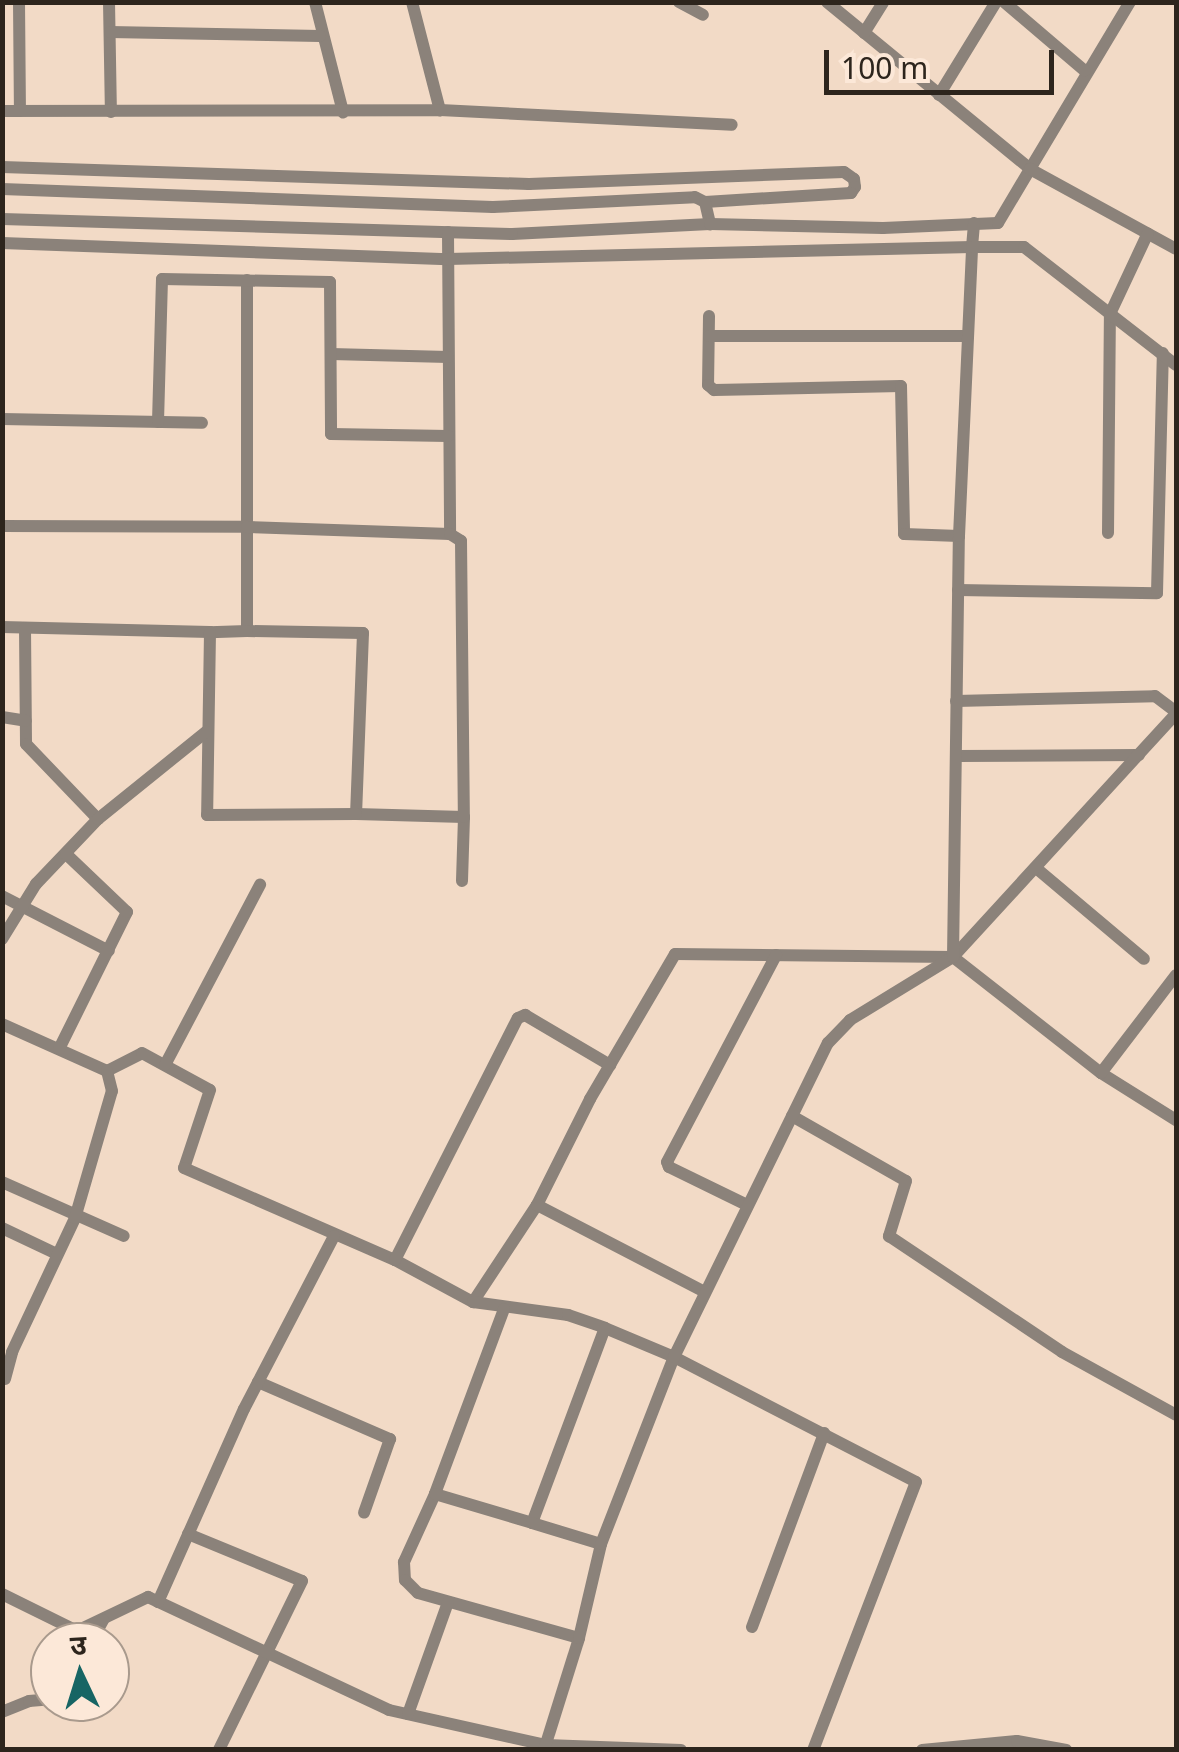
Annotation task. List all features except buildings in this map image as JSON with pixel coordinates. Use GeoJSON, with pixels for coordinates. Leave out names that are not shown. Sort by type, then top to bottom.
{"type":"FeatureCollection","features":[{"type":"Feature","properties":{"kind":"street"},"geometry":{"type":"LineString","coordinates":[[19,2],[20,110]]}},
{"type":"Feature","properties":{"kind":"street"},"geometry":{"type":"LineString","coordinates":[[109,2],[111,112]]}},
{"type":"Feature","properties":{"kind":"street"},"geometry":{"type":"LineString","coordinates":[[314,2],[343,112]]}},
{"type":"Feature","properties":{"kind":"street"},"geometry":{"type":"LineString","coordinates":[[412,2],[440,110]]}},
{"type":"Feature","properties":{"kind":"street"},"geometry":{"type":"LineString","coordinates":[[679,2],[702,15]]}},
{"type":"Feature","properties":{"kind":"street"},"geometry":{"type":"LineString","coordinates":[[827,2],[1030,169],[1176,249]]}},
{"type":"Feature","properties":{"kind":"street"},"geometry":{"type":"LineString","coordinates":[[864,33],[883,2]]}},
{"type":"Feature","properties":{"kind":"street"},"geometry":{"type":"LineString","coordinates":[[940,94],[1000,2],[1085,72]]}},
{"type":"Feature","properties":{"kind":"street"},"geometry":{"type":"LineString","coordinates":[[2,219],[512,234],[710,224],[883,228],[998,223],[1130,2]]}},
{"type":"Feature","properties":{"kind":"street"},"geometry":{"type":"LineString","coordinates":[[2,32],[19,34]]}},
{"type":"Feature","properties":{"kind":"street"},"geometry":{"type":"LineString","coordinates":[[110,32],[320,36]]}},
{"type":"Feature","properties":{"kind":"street"},"geometry":{"type":"LineString","coordinates":[[2,111],[440,110],[732,125]]}},
{"type":"Feature","properties":{"kind":"street"},"geometry":{"type":"LineString","coordinates":[[2,167],[528,184],[844,172],[854,179],[855,187],[851,193],[705,202],[695,197],[494,208],[2,189]]}},
{"type":"Feature","properties":{"kind":"street"},"geometry":{"type":"LineString","coordinates":[[705,202],[710,224]]}},
{"type":"Feature","properties":{"kind":"street"},"geometry":{"type":"LineString","coordinates":[[953,957],[959,536],[974,224]]}},
{"type":"Feature","properties":{"kind":"street"},"geometry":{"type":"LineString","coordinates":[[448,232],[450,534]]}},
{"type":"Feature","properties":{"kind":"street"},"geometry":{"type":"LineString","coordinates":[[1108,533],[1110,314],[1148,233]]}},
{"type":"Feature","properties":{"kind":"street"},"geometry":{"type":"LineString","coordinates":[[2,244],[448,259],[1024,247],[1176,365]]}},
{"type":"Feature","properties":{"kind":"street"},"geometry":{"type":"LineString","coordinates":[[158,422],[162,278],[330,282],[331,434],[448,436]]}},
{"type":"Feature","properties":{"kind":"street"},"geometry":{"type":"LineString","coordinates":[[247,280],[247,631]]}},
{"type":"Feature","properties":{"kind":"street"},"geometry":{"type":"LineString","coordinates":[[709,316],[708,384],[714,390],[901,386],[904,534],[959,536]]}},
{"type":"Feature","properties":{"kind":"street"},"geometry":{"type":"LineString","coordinates":[[709,336],[968,336]]}},
{"type":"Feature","properties":{"kind":"street"},"geometry":{"type":"LineString","coordinates":[[958,590],[1158,592],[1163,352]]}},
{"type":"Feature","properties":{"kind":"street"},"geometry":{"type":"LineString","coordinates":[[330,354],[448,357]]}},
{"type":"Feature","properties":{"kind":"street"},"geometry":{"type":"LineString","coordinates":[[2,419],[202,423]]}},
{"type":"Feature","properties":{"kind":"street"},"geometry":{"type":"LineString","coordinates":[[2,526],[247,527],[450,534],[460,542],[462,881]]}},
{"type":"Feature","properties":{"kind":"street"},"geometry":{"type":"LineString","coordinates":[[2,627],[363,633],[356,814]]}},
{"type":"Feature","properties":{"kind":"street"},"geometry":{"type":"LineString","coordinates":[[25,628],[26,744],[98,819]]}},
{"type":"Feature","properties":{"kind":"street"},"geometry":{"type":"LineString","coordinates":[[210,632],[207,815],[464,817]]}},
{"type":"Feature","properties":{"kind":"street"},"geometry":{"type":"LineString","coordinates":[[545,1747],[579,1638],[601,1544],[674,1357],[828,1043],[850,1020],[953,957],[1176,713],[1154,696],[956,701]]}},
{"type":"Feature","properties":{"kind":"street"},"geometry":{"type":"LineString","coordinates":[[2,716],[26,721]]}},
{"type":"Feature","properties":{"kind":"street"},"geometry":{"type":"LineString","coordinates":[[2,938],[36,884],[98,819],[206,732]]}},
{"type":"Feature","properties":{"kind":"street"},"geometry":{"type":"LineString","coordinates":[[956,756],[1139,755]]}},
{"type":"Feature","properties":{"kind":"street"},"geometry":{"type":"LineString","coordinates":[[59,1049],[127,912],[66,854]]}},
{"type":"Feature","properties":{"kind":"street"},"geometry":{"type":"LineString","coordinates":[[1036,868],[1144,959]]}},
{"type":"Feature","properties":{"kind":"street"},"geometry":{"type":"LineString","coordinates":[[165,1065],[260,885]]}},
{"type":"Feature","properties":{"kind":"street"},"geometry":{"type":"LineString","coordinates":[[2,896],[109,951]]}},
{"type":"Feature","properties":{"kind":"street"},"geometry":{"type":"LineString","coordinates":[[473,1302],[538,1205],[610,1064],[676,954],[953,957],[1101,1073],[1176,1120]]}},
{"type":"Feature","properties":{"kind":"street"},"geometry":{"type":"LineString","coordinates":[[747,1205],[669,1168],[666,1162],[776,955]]}},
{"type":"Feature","properties":{"kind":"street"},"geometry":{"type":"LineString","coordinates":[[1101,1073],[1176,975]]}},
{"type":"Feature","properties":{"kind":"street"},"geometry":{"type":"LineString","coordinates":[[395,1260],[518,1018],[524,1015],[610,1064]]}},
{"type":"Feature","properties":{"kind":"street"},"geometry":{"type":"LineString","coordinates":[[2,1024],[107,1070],[142,1053],[210,1090],[184,1168],[395,1260],[473,1302],[568,1315],[674,1357],[916,1482],[813,1750]]}},
{"type":"Feature","properties":{"kind":"street"},"geometry":{"type":"LineString","coordinates":[[5,1379],[12,1352],[75,1218],[112,1091],[107,1070]]}},
{"type":"Feature","properties":{"kind":"street"},"geometry":{"type":"LineString","coordinates":[[792,1116],[906,1181],[889,1236],[1062,1352],[1176,1416]]}},
{"type":"Feature","properties":{"kind":"street"},"geometry":{"type":"LineString","coordinates":[[2,1182],[75,1218],[124,1236]]}},
{"type":"Feature","properties":{"kind":"street"},"geometry":{"type":"LineString","coordinates":[[538,1205],[704,1292]]}},
{"type":"Feature","properties":{"kind":"street"},"geometry":{"type":"LineString","coordinates":[[2,1228],[57,1254]]}},
{"type":"Feature","properties":{"kind":"street"},"geometry":{"type":"LineString","coordinates":[[158,1602],[258,1382],[334,1236]]}},
{"type":"Feature","properties":{"kind":"street"},"geometry":{"type":"LineString","coordinates":[[504,1309],[435,1494],[404,1562],[406,1580],[418,1592],[579,1638]]}},
{"type":"Feature","properties":{"kind":"street"},"geometry":{"type":"LineString","coordinates":[[532,1523],[605,1328]]}},
{"type":"Feature","properties":{"kind":"street"},"geometry":{"type":"LineString","coordinates":[[258,1382],[390,1439],[364,1514]]}},
{"type":"Feature","properties":{"kind":"street"},"geometry":{"type":"LineString","coordinates":[[752,1628],[824,1434]]}},
{"type":"Feature","properties":{"kind":"street"},"geometry":{"type":"LineString","coordinates":[[435,1494],[601,1544]]}},
{"type":"Feature","properties":{"kind":"street"},"geometry":{"type":"LineString","coordinates":[[188,1534],[302,1581],[219,1750]]}},
{"type":"Feature","properties":{"kind":"street"},"geometry":{"type":"LineString","coordinates":[[2,1594],[77,1631],[148,1598],[390,1710],[545,1747],[681,1750]]}},
{"type":"Feature","properties":{"kind":"street"},"geometry":{"type":"LineString","coordinates":[[408,1714],[448,1602]]}},
{"type":"Feature","properties":{"kind":"street"},"geometry":{"type":"LineString","coordinates":[[2,1712],[30,1700]]}},
{"type":"Feature","properties":{"kind":"street"},"geometry":{"type":"LineString","coordinates":[[922,1750],[1017,1740],[1066,1750]]}}]}
